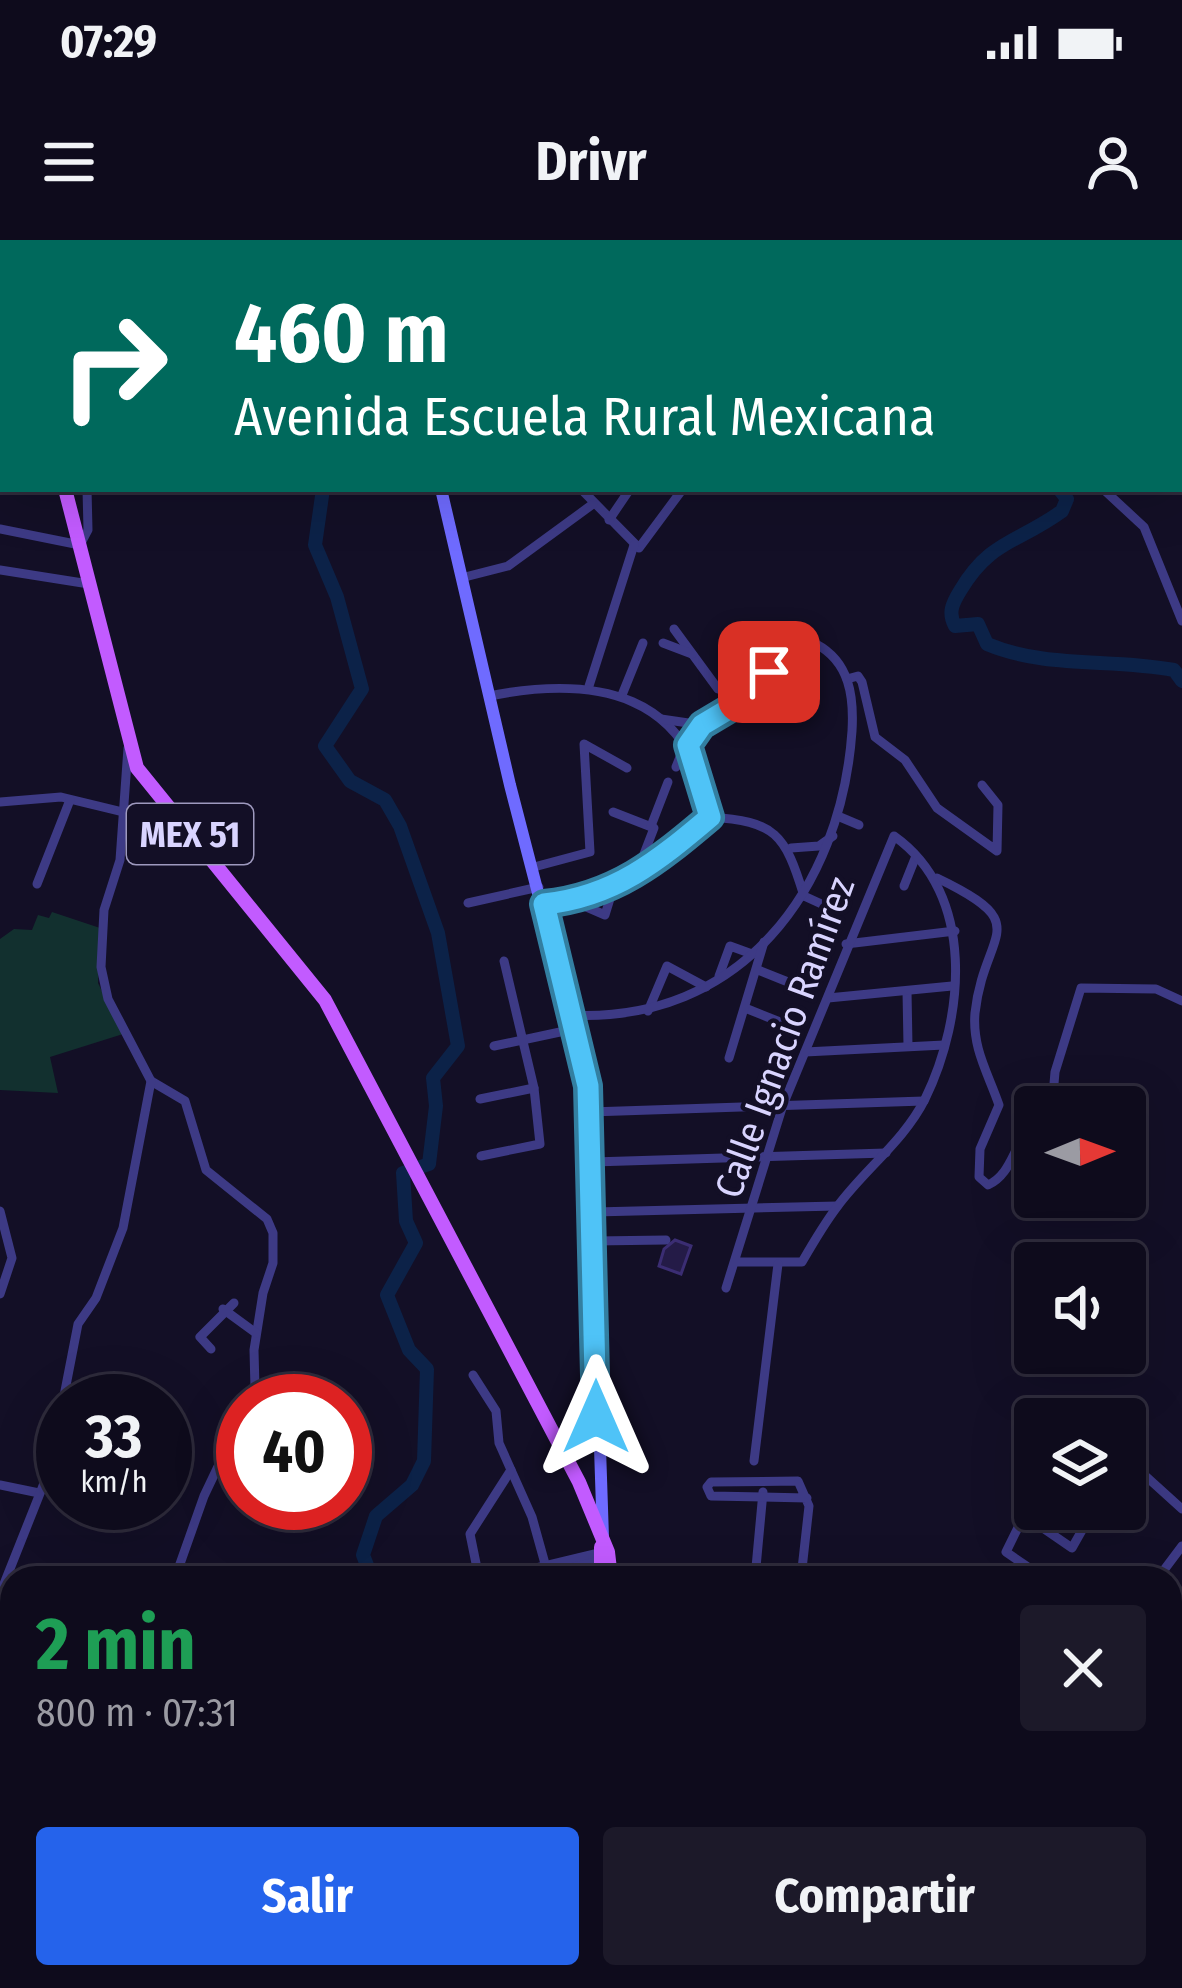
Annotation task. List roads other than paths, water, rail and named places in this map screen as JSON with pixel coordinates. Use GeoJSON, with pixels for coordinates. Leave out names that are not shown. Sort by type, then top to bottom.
{"type":"FeatureCollection","features":[{"type":"Feature","properties":{"kind":"main road","name":"MEX 51"},"geometry":{"type":"LineString","coordinates":[[65,492],[128,748],[147,783],[307,974],[536,1396],[608,1566]]}},
{"type":"Feature","properties":{"kind":"main road","name":"MEX 51"},"geometry":{"type":"LineString","coordinates":[[602,1566],[604,1551]]}},
{"type":"Feature","properties":{"kind":"street"},"geometry":{"type":"LineString","coordinates":[[0,529],[80,545],[88,530],[87,492]]}},
{"type":"Feature","properties":{"kind":"street"},"geometry":{"type":"LineString","coordinates":[[442,492],[544,904],[590,1112],[604,1551],[564,1566]]}},
{"type":"Feature","properties":{"kind":"street"},"geometry":{"type":"LineString","coordinates":[[583,492],[634,545],[644,547],[681,492]]}},
{"type":"Feature","properties":{"kind":"street"},"geometry":{"type":"LineString","coordinates":[[610,520],[628,492]]}},
{"type":"Feature","properties":{"kind":"street"},"geometry":{"type":"LineString","coordinates":[[1106,492],[1144,527],[1182,621]]}},
{"type":"Feature","properties":{"kind":"street"},"geometry":{"type":"LineString","coordinates":[[461,578],[508,566],[593,504]]}},
{"type":"Feature","properties":{"kind":"street"},"geometry":{"type":"LineString","coordinates":[[577,703],[634,545]]}},
{"type":"Feature","properties":{"kind":"street"},"geometry":{"type":"LineString","coordinates":[[0,570],[89,584]]}},
{"type":"Feature","properties":{"kind":"street"},"geometry":{"type":"LineString","coordinates":[[741,627],[780,626],[765,643],[776,658]]}},
{"type":"Feature","properties":{"kind":"street"},"geometry":{"type":"LineString","coordinates":[[674,628],[718,689],[788,710]]}},
{"type":"Feature","properties":{"kind":"street"},"geometry":{"type":"LineString","coordinates":[[622,695],[643,643]]}},
{"type":"Feature","properties":{"kind":"street"},"geometry":{"type":"LineString","coordinates":[[494,1046],[572,1022],[647,1011],[706,987],[764,943],[803,896],[847,793],[854,712],[847,679],[835,657],[816,644],[795,643],[776,658],[748,697],[706,723],[676,767]]}},
{"type":"Feature","properties":{"kind":"street"},"geometry":{"type":"LineString","coordinates":[[663,644],[692,654]]}},
{"type":"Feature","properties":{"kind":"street"},"geometry":{"type":"LineString","coordinates":[[847,679],[858,676],[862,682],[875,737],[905,760],[937,808],[997,851],[998,806],[982,784]]}},
{"type":"Feature","properties":{"kind":"street"},"geometry":{"type":"LineString","coordinates":[[489,696],[586,686],[622,695],[662,719],[685,749],[699,773],[710,817]]}},
{"type":"Feature","properties":{"kind":"street"},"geometry":{"type":"LineString","coordinates":[[706,723],[718,689]]}},
{"type":"Feature","properties":{"kind":"street"},"geometry":{"type":"LineString","coordinates":[[662,719],[706,723]]}},
{"type":"Feature","properties":{"kind":"street"},"geometry":{"type":"LineString","coordinates":[[534,867],[590,852],[584,743],[624,767]]}},
{"type":"Feature","properties":{"kind":"street"},"geometry":{"type":"LineString","coordinates":[[128,748],[120,860],[104,910],[102,982],[151,1081],[185,1101],[206,1170],[267,1220],[273,1262],[256,1333],[253,1374]]}},
{"type":"Feature","properties":{"kind":"street"},"geometry":{"type":"LineString","coordinates":[[635,877],[668,782]]}},
{"type":"Feature","properties":{"kind":"street"},"geometry":{"type":"LineString","coordinates":[[847,793],[860,799]]}},
{"type":"Feature","properties":{"kind":"street"},"geometry":{"type":"LineString","coordinates":[[0,802],[70,800],[123,812]]}},
{"type":"Feature","properties":{"kind":"street"},"geometry":{"type":"LineString","coordinates":[[37,884],[70,800]]}},
{"type":"Feature","properties":{"kind":"street"},"geometry":{"type":"LineString","coordinates":[[614,812],[651,826]]}},
{"type":"Feature","properties":{"kind":"street"},"geometry":{"type":"LineString","coordinates":[[544,904],[613,889],[710,817],[760,823],[790,848],[803,896]]}},
{"type":"Feature","properties":{"kind":"street"},"geometry":{"type":"LineString","coordinates":[[840,817],[860,826]]}},
{"type":"Feature","properties":{"kind":"street"},"geometry":{"type":"LineString","coordinates":[[790,848],[819,846],[832,836]]}},
{"type":"Feature","properties":{"kind":"street","name":"Calle Ignacio Ramírez"},"geometry":{"type":"LineString","coordinates":[[726,1288],[784,1105],[894,836],[916,856]]}},
{"type":"Feature","properties":{"kind":"street"},"geometry":{"type":"LineString","coordinates":[[904,886],[916,856],[937,878],[982,900],[997,920],[998,937],[975,1013],[975,1039],[999,1105],[980,1149],[979,1177],[988,1185],[1001,1178],[1014,1151]]}},
{"type":"Feature","properties":{"kind":"street"},"geometry":{"type":"LineString","coordinates":[[735,1262],[802,1262],[837,1206],[886,1153],[924,1101],[944,1046],[952,986],[955,931],[937,878]]}},
{"type":"Feature","properties":{"kind":"street"},"geometry":{"type":"LineString","coordinates":[[468,903],[539,887]]}},
{"type":"Feature","properties":{"kind":"street"},"geometry":{"type":"LineString","coordinates":[[572,900],[604,915],[613,889]]}},
{"type":"Feature","properties":{"kind":"street"},"geometry":{"type":"LineString","coordinates":[[803,896],[828,907]]}},
{"type":"Feature","properties":{"kind":"street"},"geometry":{"type":"LineString","coordinates":[[846,944],[955,931]]}},
{"type":"Feature","properties":{"kind":"street"},"geometry":{"type":"LineString","coordinates":[[729,1058],[764,943]]}},
{"type":"Feature","properties":{"kind":"street"},"geometry":{"type":"LineString","coordinates":[[717,980],[730,946],[752,954]]}},
{"type":"Feature","properties":{"kind":"street"},"geometry":{"type":"LineString","coordinates":[[481,1156],[540,1144],[534,1088],[504,962]]}},
{"type":"Feature","properties":{"kind":"street"},"geometry":{"type":"LineString","coordinates":[[647,1011],[667,966],[706,987]]}},
{"type":"Feature","properties":{"kind":"street"},"geometry":{"type":"LineString","coordinates":[[758,970],[788,982]]}},
{"type":"Feature","properties":{"kind":"street"},"geometry":{"type":"LineString","coordinates":[[828,998],[952,986]]}},
{"type":"Feature","properties":{"kind":"street"},"geometry":{"type":"LineString","coordinates":[[1054,1086],[1081,988],[1156,989],[1182,1001]]}},
{"type":"Feature","properties":{"kind":"street"},"geometry":{"type":"LineString","coordinates":[[907,991],[908,1046]]}},
{"type":"Feature","properties":{"kind":"street"},"geometry":{"type":"LineString","coordinates":[[745,1008],[780,1022]]}},
{"type":"Feature","properties":{"kind":"street"},"geometry":{"type":"LineString","coordinates":[[805,1052],[944,1046]]}},
{"type":"Feature","properties":{"kind":"street"},"geometry":{"type":"LineString","coordinates":[[69,1374],[78,1324],[96,1298],[123,1228],[151,1081]]}},
{"type":"Feature","properties":{"kind":"street"},"geometry":{"type":"LineString","coordinates":[[480,1099],[534,1088]]}},
{"type":"Feature","properties":{"kind":"street"},"geometry":{"type":"LineString","coordinates":[[590,1112],[924,1101]]}},
{"type":"Feature","properties":{"kind":"street"},"geometry":{"type":"LineString","coordinates":[[593,1162],[886,1153]]}},
{"type":"Feature","properties":{"kind":"street"},"geometry":{"type":"LineString","coordinates":[[595,1212],[837,1206]]}},
{"type":"Feature","properties":{"kind":"street"},"geometry":{"type":"LineString","coordinates":[[0,1210],[12,1258],[0,1294]]}},
{"type":"Feature","properties":{"kind":"street"},"geometry":{"type":"LineString","coordinates":[[596,1241],[666,1240]]}},
{"type":"Feature","properties":{"kind":"street"},"geometry":{"type":"LineString","coordinates":[[754,1461],[778,1264]]}},
{"type":"Feature","properties":{"kind":"street"},"geometry":{"type":"LineString","coordinates":[[211,1349],[199,1339],[223,1309],[234,1303]]}},
{"type":"Feature","properties":{"kind":"street"},"geometry":{"type":"LineString","coordinates":[[223,1309],[256,1333]]}},
{"type":"Feature","properties":{"kind":"street"},"geometry":{"type":"LineString","coordinates":[[473,1375],[496,1411],[499,1443],[546,1566]]}},
{"type":"Feature","properties":{"kind":"street"},"geometry":{"type":"LineString","coordinates":[[477,1566],[470,1534],[512,1470]]}},
{"type":"Feature","properties":{"kind":"street"},"geometry":{"type":"LineString","coordinates":[[180,1566],[216,1476]]}},
{"type":"Feature","properties":{"kind":"street"},"geometry":{"type":"LineString","coordinates":[[1146,1477],[1182,1510]]}},
{"type":"Feature","properties":{"kind":"street"},"geometry":{"type":"LineString","coordinates":[[756,1566],[764,1481]]}},
{"type":"Feature","properties":{"kind":"street"},"geometry":{"type":"LineString","coordinates":[[803,1566],[807,1498],[798,1481],[711,1482],[710,1496],[807,1498]]}},
{"type":"Feature","properties":{"kind":"street"},"geometry":{"type":"LineString","coordinates":[[0,1485],[36,1491]]}},
{"type":"Feature","properties":{"kind":"street"},"geometry":{"type":"LineString","coordinates":[[7,1566],[36,1499]]}},
{"type":"Feature","properties":{"kind":"street"},"geometry":{"type":"LineString","coordinates":[[1017,1530],[1006,1552],[1019,1566]]}},
{"type":"Feature","properties":{"kind":"street"},"geometry":{"type":"LineString","coordinates":[[1046,1530],[1072,1548],[1082,1530]]}},
{"type":"Feature","properties":{"kind":"waterway"},"geometry":{"type":"LineString","coordinates":[[323,492],[315,545],[337,597],[362,689],[325,746],[350,781],[385,800],[400,826],[438,933],[458,1046],[433,1078],[436,1106],[429,1164],[403,1173],[406,1221],[416,1243],[387,1295],[409,1350],[427,1369],[424,1461],[412,1485],[376,1516],[363,1555],[367,1566]]}},
{"type":"Feature","properties":{"kind":"waterway"},"geometry":{"type":"LineString","coordinates":[[1061,492],[1067,499],[1062,511],[994,552],[971,574],[953,604],[955,626],[978,624],[987,644],[1010,652],[1174,670],[1182,681]]}}]}
